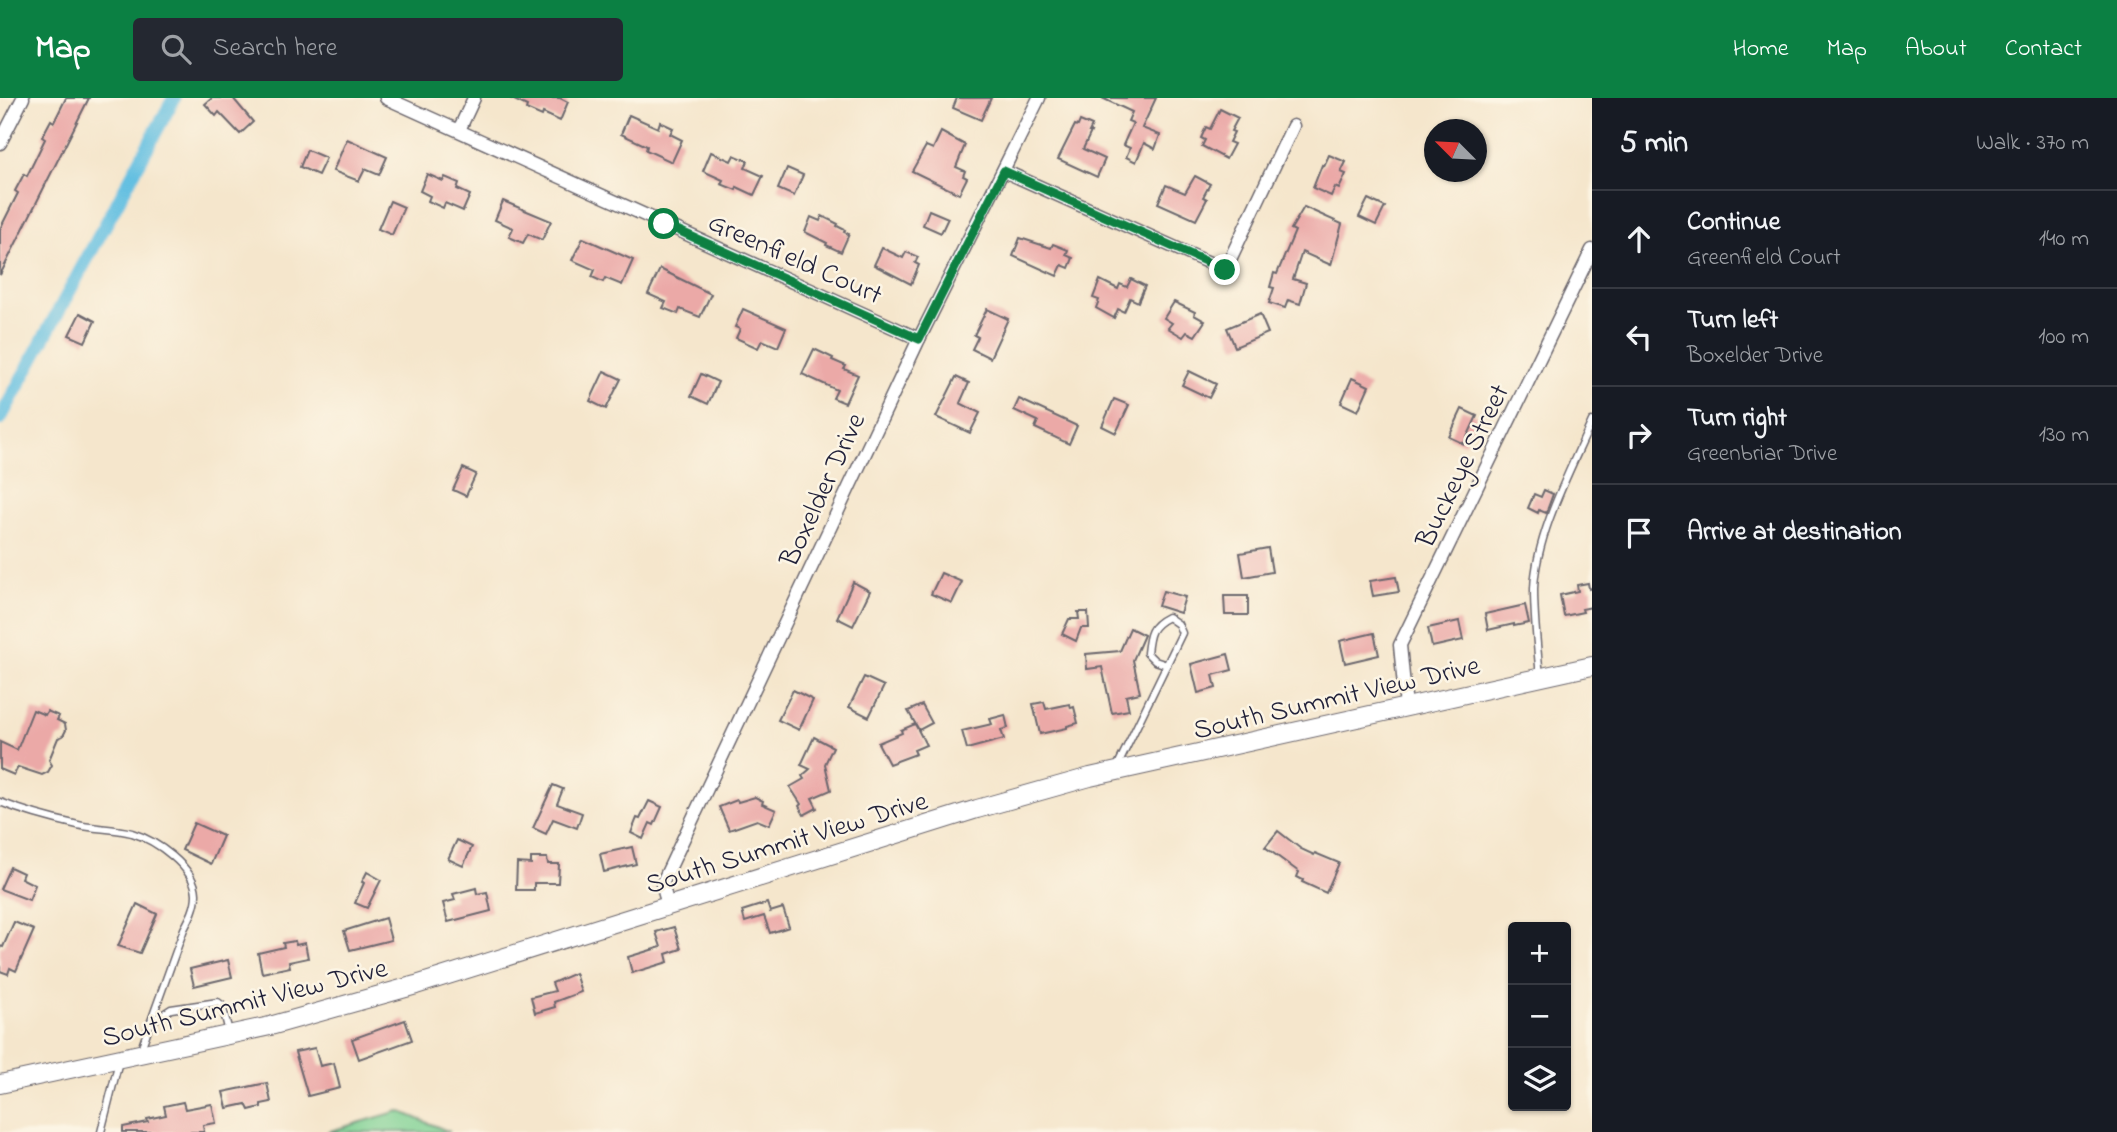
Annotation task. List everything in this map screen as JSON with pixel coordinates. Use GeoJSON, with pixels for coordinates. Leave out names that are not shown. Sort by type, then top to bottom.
{"type":"FeatureCollection","features":[{"type":"Feature","properties":{"kind":"street"},"geometry":{"type":"LineString","coordinates":[[0,143],[23,98]]}},
{"type":"Feature","properties":{"kind":"street","name":"Greenfield Court"},"geometry":{"type":"LineString","coordinates":[[386,98],[919,339]]}},
{"type":"Feature","properties":{"kind":"street"},"geometry":{"type":"LineString","coordinates":[[459,130],[474,98]]}},
{"type":"Feature","properties":{"kind":"street","name":"Boxelder Drive"},"geometry":{"type":"LineString","coordinates":[[668,905],[662,884],[919,339],[1039,98]]}},
{"type":"Feature","properties":{"kind":"street"},"geometry":{"type":"LineString","coordinates":[[1004,171],[1225,270],[1293,126]]}},
{"type":"Feature","properties":{"kind":"street","name":"Buckeye Street"},"geometry":{"type":"LineString","coordinates":[[1406,707],[1400,645],[1592,250]]}},
{"type":"Feature","properties":{"kind":"street","name":"South Summit View Drive"},"geometry":{"type":"LineString","coordinates":[[0,1084],[270,1026],[416,985],[977,809],[1115,772],[1592,666]]}},
{"type":"Feature","properties":{"kind":"lane"},"geometry":{"type":"LineString","coordinates":[[1540,677],[1534,587],[1544,535],[1592,421]]}},
{"type":"Feature","properties":{"kind":"lane"},"geometry":{"type":"LineString","coordinates":[[1115,772],[1167,665],[1182,633],[1178,624],[1168,617],[1157,623],[1151,631],[1147,653],[1155,661],[1167,665]]}},
{"type":"Feature","properties":{"kind":"lane"},"geometry":{"type":"LineString","coordinates":[[0,802],[81,826],[133,833],[162,848],[190,875],[196,892],[193,911],[184,929],[139,1055]]}},
{"type":"Feature","properties":{"kind":"lane"},"geometry":{"type":"LineString","coordinates":[[150,1023],[171,1009],[218,1002],[222,1005],[230,1035]]}},
{"type":"Feature","properties":{"kind":"lane"},"geometry":{"type":"LineString","coordinates":[[101,1132],[119,1059]]}},
{"type":"Feature","properties":{"kind":"green space"},"geometry":{"type":"Polygon","coordinates":[[[399,1111],[450,1132],[327,1132],[399,1111]]]}},
{"type":"Feature","properties":{"kind":"building"},"geometry":{"type":"Polygon","coordinates":[[[66,98],[89,98],[0,275],[0,229],[18,193],[15,191],[24,174],[27,176],[45,139],[42,137],[51,120],[54,122],[66,98]]]}},
{"type":"Feature","properties":{"kind":"building"},"geometry":{"type":"Polygon","coordinates":[[[212,98],[233,98],[253,122],[240,134],[219,112],[216,116],[205,104],[212,98]]]}},
{"type":"Feature","properties":{"kind":"building"},"geometry":{"type":"Polygon","coordinates":[[[510,98],[560,98],[568,102],[560,121],[526,109],[527,106],[510,98]]]}},
{"type":"Feature","properties":{"kind":"building"},"geometry":{"type":"Polygon","coordinates":[[[957,98],[991,98],[981,120],[953,108],[957,98]]]}},
{"type":"Feature","properties":{"kind":"building"},"geometry":{"type":"Polygon","coordinates":[[[1102,98],[1156,98],[1142,128],[1160,135],[1155,149],[1144,143],[1136,162],[1126,157],[1130,148],[1123,145],[1133,123],[1128,121],[1132,112],[1102,98]]]}},
{"type":"Feature","properties":{"kind":"building"},"geometry":{"type":"Polygon","coordinates":[[[1220,109],[1238,118],[1229,142],[1234,144],[1226,159],[1202,146],[1205,140],[1201,138],[1206,127],[1210,129],[1220,109]]]}},
{"type":"Feature","properties":{"kind":"building"},"geometry":{"type":"Polygon","coordinates":[[[629,115],[658,128],[660,122],[673,128],[670,134],[682,140],[672,162],[621,134],[629,115]]]}},
{"type":"Feature","properties":{"kind":"building"},"geometry":{"type":"Polygon","coordinates":[[[1080,121],[1092,126],[1083,149],[1105,159],[1097,177],[1058,159],[1075,125],[1078,126],[1080,121]]]}},
{"type":"Feature","properties":{"kind":"building"},"geometry":{"type":"Polygon","coordinates":[[[941,132],[965,145],[956,167],[965,171],[963,176],[967,178],[959,194],[912,171],[926,146],[933,149],[941,132]]]}},
{"type":"Feature","properties":{"kind":"building"},"geometry":{"type":"Polygon","coordinates":[[[347,139],[387,157],[379,175],[365,169],[359,181],[333,171],[347,139]]]}},
{"type":"Feature","properties":{"kind":"building"},"geometry":{"type":"Polygon","coordinates":[[[307,150],[326,158],[318,175],[300,167],[307,150]]]}},
{"type":"Feature","properties":{"kind":"building"},"geometry":{"type":"Polygon","coordinates":[[[711,152],[731,161],[734,155],[748,161],[745,168],[763,176],[754,195],[737,187],[736,190],[721,184],[723,180],[703,171],[711,152]]]}},
{"type":"Feature","properties":{"kind":"building"},"geometry":{"type":"Polygon","coordinates":[[[1329,155],[1346,162],[1341,172],[1346,174],[1339,189],[1335,187],[1331,196],[1313,188],[1329,155]]]}},
{"type":"Feature","properties":{"kind":"building"},"geometry":{"type":"Polygon","coordinates":[[[787,168],[803,175],[794,196],[778,189],[787,168]]]}},
{"type":"Feature","properties":{"kind":"building"},"geometry":{"type":"Polygon","coordinates":[[[427,174],[443,181],[445,177],[459,183],[457,189],[470,195],[463,211],[445,203],[443,208],[428,201],[430,196],[420,191],[427,174]]]}},
{"type":"Feature","properties":{"kind":"building"},"geometry":{"type":"Polygon","coordinates":[[[1195,176],[1210,184],[1203,197],[1207,199],[1196,220],[1158,203],[1166,185],[1185,193],[1195,176]]]}},
{"type":"Feature","properties":{"kind":"building"},"geometry":{"type":"Polygon","coordinates":[[[1368,199],[1385,207],[1376,225],[1359,217],[1368,199]]]}},
{"type":"Feature","properties":{"kind":"building"},"geometry":{"type":"Polygon","coordinates":[[[390,201],[404,207],[392,235],[378,229],[390,201]]]}},
{"type":"Feature","properties":{"kind":"building"},"geometry":{"type":"Polygon","coordinates":[[[503,201],[551,221],[542,240],[528,234],[523,243],[509,237],[513,228],[495,220],[503,201]]]}},
{"type":"Feature","properties":{"kind":"building"},"geometry":{"type":"Polygon","coordinates":[[[1304,207],[1342,224],[1331,265],[1302,252],[1293,279],[1306,283],[1300,304],[1288,300],[1285,308],[1269,303],[1274,288],[1270,287],[1295,231],[1291,229],[1304,207]]]}},
{"type":"Feature","properties":{"kind":"building"},"geometry":{"type":"Polygon","coordinates":[[[929,210],[948,218],[941,233],[923,225],[929,210]]]}},
{"type":"Feature","properties":{"kind":"building"},"geometry":{"type":"Polygon","coordinates":[[[822,216],[838,224],[837,226],[849,234],[841,252],[805,232],[811,217],[820,221],[822,216]]]}},
{"type":"Feature","properties":{"kind":"building"},"geometry":{"type":"Polygon","coordinates":[[[583,238],[633,260],[622,285],[605,278],[603,282],[592,277],[595,270],[572,260],[583,238]]]}},
{"type":"Feature","properties":{"kind":"building"},"geometry":{"type":"Polygon","coordinates":[[[1020,238],[1051,248],[1053,244],[1068,250],[1066,255],[1073,258],[1069,268],[1062,265],[1057,276],[1013,256],[1020,238]]]}},
{"type":"Feature","properties":{"kind":"building"},"geometry":{"type":"Polygon","coordinates":[[[882,248],[903,258],[906,252],[918,257],[915,263],[919,265],[911,284],[874,265],[882,248]]]}},
{"type":"Feature","properties":{"kind":"building"},"geometry":{"type":"Polygon","coordinates":[[[660,269],[711,294],[700,317],[680,309],[678,314],[663,308],[666,302],[648,294],[660,269]]]}},
{"type":"Feature","properties":{"kind":"building"},"geometry":{"type":"Polygon","coordinates":[[[1131,279],[1145,286],[1138,302],[1130,298],[1124,312],[1118,309],[1114,318],[1096,308],[1099,300],[1093,298],[1100,280],[1118,289],[1120,284],[1127,287],[1131,279]]]}},
{"type":"Feature","properties":{"kind":"building"},"geometry":{"type":"Polygon","coordinates":[[[1174,302],[1195,312],[1194,315],[1205,321],[1195,336],[1187,332],[1183,337],[1168,328],[1172,323],[1164,318],[1174,302]]]}},
{"type":"Feature","properties":{"kind":"building"},"geometry":{"type":"Polygon","coordinates":[[[743,309],[786,328],[778,347],[762,340],[758,348],[736,338],[740,329],[735,327],[743,309]]]}},
{"type":"Feature","properties":{"kind":"building"},"geometry":{"type":"Polygon","coordinates":[[[987,309],[1008,319],[990,358],[972,349],[978,337],[974,335],[987,309]]]}},
{"type":"Feature","properties":{"kind":"building"},"geometry":{"type":"Polygon","coordinates":[[[80,313],[95,321],[85,342],[69,335],[80,313]]]}},
{"type":"Feature","properties":{"kind":"building"},"geometry":{"type":"Polygon","coordinates":[[[1260,314],[1268,333],[1235,347],[1227,328],[1260,314]]]}},
{"type":"Feature","properties":{"kind":"building"},"geometry":{"type":"Polygon","coordinates":[[[814,349],[858,375],[845,403],[833,398],[837,390],[802,374],[814,349]]]}},
{"type":"Feature","properties":{"kind":"building"},"geometry":{"type":"Polygon","coordinates":[[[604,371],[621,379],[606,409],[590,401],[604,371]]]}},
{"type":"Feature","properties":{"kind":"building"},"geometry":{"type":"Polygon","coordinates":[[[1189,371],[1216,384],[1209,398],[1182,385],[1189,371]]]}},
{"type":"Feature","properties":{"kind":"building"},"geometry":{"type":"Polygon","coordinates":[[[701,374],[718,382],[708,404],[691,396],[701,374]]]}},
{"type":"Feature","properties":{"kind":"building"},"geometry":{"type":"Polygon","coordinates":[[[956,377],[969,383],[960,403],[980,413],[970,433],[936,417],[956,377]]]}},
{"type":"Feature","properties":{"kind":"building"},"geometry":{"type":"Polygon","coordinates":[[[1352,378],[1369,386],[1358,411],[1341,403],[1352,378]]]}},
{"type":"Feature","properties":{"kind":"building"},"geometry":{"type":"Polygon","coordinates":[[[1019,399],[1077,426],[1069,444],[1035,428],[1038,421],[1014,410],[1019,399]]]}},
{"type":"Feature","properties":{"kind":"building"},"geometry":{"type":"Polygon","coordinates":[[[1114,399],[1129,405],[1116,433],[1102,426],[1114,399]]]}},
{"type":"Feature","properties":{"kind":"building"},"geometry":{"type":"Polygon","coordinates":[[[1462,409],[1477,416],[1464,444],[1449,437],[1462,409]]]}},
{"type":"Feature","properties":{"kind":"building"},"geometry":{"type":"Polygon","coordinates":[[[463,468],[476,474],[466,496],[453,490],[463,468]]]}},
{"type":"Feature","properties":{"kind":"building"},"geometry":{"type":"Polygon","coordinates":[[[1544,490],[1553,494],[1546,513],[1539,510],[1538,513],[1528,508],[1534,494],[1541,497],[1544,490]]]}},
{"type":"Feature","properties":{"kind":"building"},"geometry":{"type":"Polygon","coordinates":[[[1268,548],[1272,572],[1244,577],[1240,553],[1268,548]]]}},
{"type":"Feature","properties":{"kind":"building"},"geometry":{"type":"Polygon","coordinates":[[[941,573],[962,582],[952,603],[931,594],[941,573]]]}},
{"type":"Feature","properties":{"kind":"building"},"geometry":{"type":"Polygon","coordinates":[[[1396,577],[1399,592],[1373,596],[1370,581],[1396,577]]]}},
{"type":"Feature","properties":{"kind":"building"},"geometry":{"type":"Polygon","coordinates":[[[853,582],[870,591],[853,626],[837,618],[853,582]]]}},
{"type":"Feature","properties":{"kind":"building"},"geometry":{"type":"Polygon","coordinates":[[[1588,583],[1589,589],[1592,588],[1592,607],[1564,616],[1560,595],[1578,591],[1577,585],[1588,583]]]}},
{"type":"Feature","properties":{"kind":"building"},"geometry":{"type":"Polygon","coordinates":[[[1163,591],[1185,597],[1180,613],[1158,606],[1163,591]]]}},
{"type":"Feature","properties":{"kind":"building"},"geometry":{"type":"Polygon","coordinates":[[[1224,596],[1248,596],[1248,615],[1225,615],[1224,596]]]}},
{"type":"Feature","properties":{"kind":"building"},"geometry":{"type":"Polygon","coordinates":[[[1525,605],[1529,623],[1488,630],[1485,614],[1525,605]]]}},
{"type":"Feature","properties":{"kind":"building"},"geometry":{"type":"Polygon","coordinates":[[[1078,612],[1088,612],[1089,628],[1081,628],[1076,641],[1062,634],[1069,619],[1079,619],[1078,612]]]}},
{"type":"Feature","properties":{"kind":"building"},"geometry":{"type":"Polygon","coordinates":[[[1459,621],[1463,640],[1432,647],[1428,628],[1459,621]]]}},
{"type":"Feature","properties":{"kind":"building"},"geometry":{"type":"Polygon","coordinates":[[[1130,628],[1144,635],[1133,660],[1140,693],[1126,696],[1129,710],[1112,713],[1102,667],[1087,669],[1086,654],[1120,651],[1130,628]]]}},
{"type":"Feature","properties":{"kind":"building"},"geometry":{"type":"Polygon","coordinates":[[[1374,633],[1379,655],[1345,663],[1340,641],[1374,633]]]}},
{"type":"Feature","properties":{"kind":"building"},"geometry":{"type":"Polygon","coordinates":[[[1228,654],[1232,670],[1213,675],[1216,688],[1198,693],[1191,664],[1228,654]]]}},
{"type":"Feature","properties":{"kind":"building"},"geometry":{"type":"Polygon","coordinates":[[[864,677],[884,686],[869,717],[849,707],[864,677]]]}},
{"type":"Feature","properties":{"kind":"building"},"geometry":{"type":"Polygon","coordinates":[[[793,690],[813,700],[799,730],[778,720],[793,690]]]}},
{"type":"Feature","properties":{"kind":"building"},"geometry":{"type":"Polygon","coordinates":[[[1044,702],[1046,709],[1070,704],[1071,708],[1074,707],[1078,723],[1040,734],[1033,704],[1044,702]]]}},
{"type":"Feature","properties":{"kind":"building"},"geometry":{"type":"Polygon","coordinates":[[[922,705],[932,723],[919,730],[908,711],[922,705]]]}},
{"type":"Feature","properties":{"kind":"building"},"geometry":{"type":"Polygon","coordinates":[[[33,710],[45,715],[47,711],[59,716],[57,720],[65,724],[66,730],[63,736],[58,738],[49,760],[52,765],[48,772],[42,775],[18,767],[14,775],[0,769],[0,742],[17,750],[33,710]]]}},
{"type":"Feature","properties":{"kind":"building"},"geometry":{"type":"Polygon","coordinates":[[[1005,715],[1008,728],[1001,730],[1004,739],[967,749],[962,731],[992,724],[990,719],[1005,715]]]}},
{"type":"Feature","properties":{"kind":"building"},"geometry":{"type":"Polygon","coordinates":[[[915,724],[926,745],[914,750],[916,754],[889,764],[878,743],[915,724]]]}},
{"type":"Feature","properties":{"kind":"building"},"geometry":{"type":"Polygon","coordinates":[[[814,737],[833,747],[825,764],[831,790],[812,798],[817,808],[804,815],[799,806],[801,804],[790,787],[804,779],[802,776],[810,769],[801,765],[814,737]]]}},
{"type":"Feature","properties":{"kind":"building"},"geometry":{"type":"Polygon","coordinates":[[[553,785],[563,789],[557,804],[582,813],[577,828],[553,819],[546,834],[533,828],[553,785]]]}},
{"type":"Feature","properties":{"kind":"building"},"geometry":{"type":"Polygon","coordinates":[[[755,797],[763,801],[762,804],[776,810],[769,825],[757,820],[729,830],[719,807],[755,797]]]}},
{"type":"Feature","properties":{"kind":"building"},"geometry":{"type":"Polygon","coordinates":[[[649,801],[662,807],[654,825],[650,823],[643,839],[631,833],[637,818],[640,819],[649,801]]]}},
{"type":"Feature","properties":{"kind":"building"},"geometry":{"type":"Polygon","coordinates":[[[194,823],[223,836],[211,864],[182,850],[194,823]]]}},
{"type":"Feature","properties":{"kind":"building"},"geometry":{"type":"Polygon","coordinates":[[[1278,831],[1301,849],[1339,863],[1326,893],[1302,882],[1303,880],[1297,877],[1299,872],[1265,847],[1278,831]]]}},
{"type":"Feature","properties":{"kind":"building"},"geometry":{"type":"Polygon","coordinates":[[[457,840],[472,847],[463,866],[448,859],[457,840]]]}},
{"type":"Feature","properties":{"kind":"building"},"geometry":{"type":"Polygon","coordinates":[[[632,847],[636,864],[604,872],[600,854],[632,847]]]}},
{"type":"Feature","properties":{"kind":"building"},"geometry":{"type":"Polygon","coordinates":[[[531,858],[547,858],[548,864],[559,864],[558,883],[534,883],[534,890],[516,890],[517,863],[531,864],[531,858]]]}},
{"type":"Feature","properties":{"kind":"building"},"geometry":{"type":"Polygon","coordinates":[[[10,867],[23,873],[21,878],[35,885],[29,900],[0,889],[10,867]]]}},
{"type":"Feature","properties":{"kind":"building"},"geometry":{"type":"Polygon","coordinates":[[[367,872],[381,880],[367,908],[355,903],[367,872]]]}},
{"type":"Feature","properties":{"kind":"building"},"geometry":{"type":"Polygon","coordinates":[[[476,888],[477,894],[487,892],[491,911],[448,922],[443,903],[455,900],[453,894],[476,888]]]}},
{"type":"Feature","properties":{"kind":"building"},"geometry":{"type":"Polygon","coordinates":[[[767,903],[770,912],[783,908],[789,927],[770,933],[764,916],[745,922],[742,911],[767,903]]]}},
{"type":"Feature","properties":{"kind":"building"},"geometry":{"type":"Polygon","coordinates":[[[137,904],[157,914],[140,953],[118,946],[137,904]]]}},
{"type":"Feature","properties":{"kind":"building"},"geometry":{"type":"Polygon","coordinates":[[[385,918],[391,940],[350,950],[344,931],[385,918]]]}},
{"type":"Feature","properties":{"kind":"building"},"geometry":{"type":"Polygon","coordinates":[[[14,922],[34,930],[16,971],[10,968],[8,974],[0,971],[0,946],[3,947],[14,922]]]}},
{"type":"Feature","properties":{"kind":"building"},"geometry":{"type":"Polygon","coordinates":[[[674,927],[681,949],[666,954],[668,962],[632,973],[628,957],[661,947],[656,932],[674,927]]]}},
{"type":"Feature","properties":{"kind":"building"},"geometry":{"type":"Polygon","coordinates":[[[295,941],[296,945],[305,943],[308,958],[289,962],[290,967],[262,973],[258,953],[284,947],[283,943],[295,941]]]}},
{"type":"Feature","properties":{"kind":"building"},"geometry":{"type":"Polygon","coordinates":[[[228,960],[232,977],[194,986],[190,969],[228,960]]]}},
{"type":"Feature","properties":{"kind":"building"},"geometry":{"type":"Polygon","coordinates":[[[575,973],[581,992],[554,1002],[555,1007],[535,1013],[531,997],[555,991],[552,983],[575,973]]]}},
{"type":"Feature","properties":{"kind":"building"},"geometry":{"type":"Polygon","coordinates":[[[405,1020],[412,1040],[359,1059],[352,1039],[405,1020]]]}},
{"type":"Feature","properties":{"kind":"building"},"geometry":{"type":"Polygon","coordinates":[[[315,1048],[320,1066],[334,1063],[340,1088],[308,1096],[295,1052],[315,1048]]]}},
{"type":"Feature","properties":{"kind":"building"},"geometry":{"type":"Polygon","coordinates":[[[267,1083],[271,1102],[249,1110],[246,1104],[227,1108],[223,1092],[267,1083]]]}},
{"type":"Feature","properties":{"kind":"building"},"geometry":{"type":"Polygon","coordinates":[[[183,1102],[185,1109],[212,1104],[216,1123],[203,1125],[204,1132],[123,1132],[123,1127],[166,1115],[164,1106],[183,1102]]]}},
{"type":"Feature","properties":{"kind":"waterway"},"geometry":{"type":"LineString","coordinates":[[0,419],[174,98]]}},
{"type":"Feature","properties":{"kind":"route"},"geometry":{"type":"LineString","coordinates":[[664,224],[919,339],[1004,171],[1225,270]]}}]}
